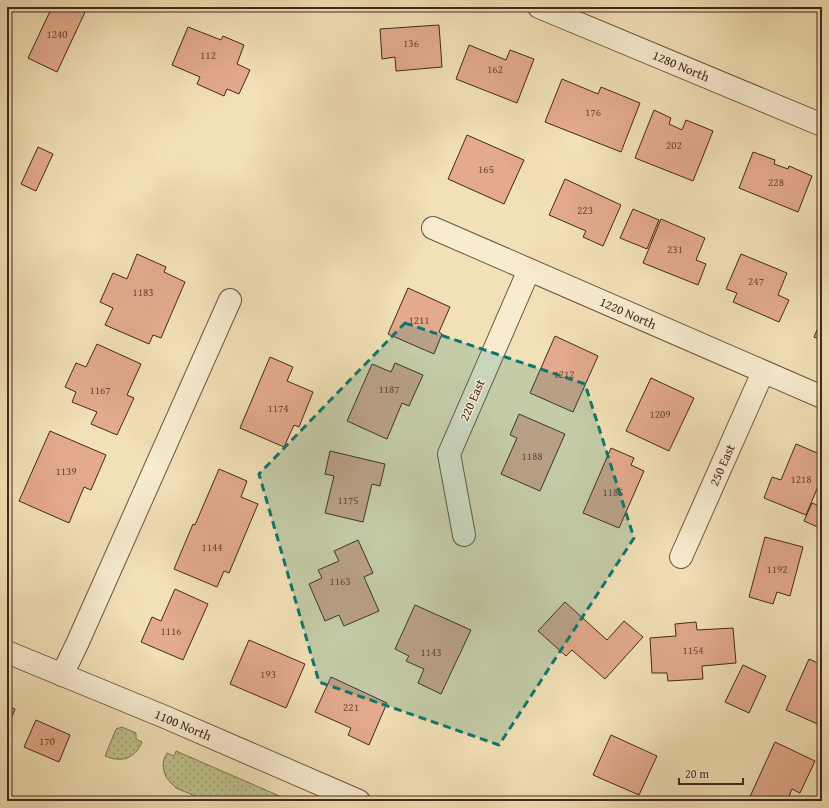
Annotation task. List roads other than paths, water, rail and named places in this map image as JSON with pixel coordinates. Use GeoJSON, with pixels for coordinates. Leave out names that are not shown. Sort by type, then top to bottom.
{"type":"FeatureCollection","features":[{"type":"Feature","properties":{"kind":"street","name":"1280 North"},"geometry":{"type":"LineString","coordinates":[[539,7],[822,125]]}},
{"type":"Feature","properties":{"kind":"street","name":"1220 North"},"geometry":{"type":"LineString","coordinates":[[433,228],[822,398]]}},
{"type":"Feature","properties":{"kind":"street","name":"220 East"},"geometry":{"type":"LineString","coordinates":[[464,535],[449,454],[529,270]]}},
{"type":"Feature","properties":{"kind":"street"},"geometry":{"type":"LineString","coordinates":[[62,675],[230,300]]}},
{"type":"Feature","properties":{"kind":"street","name":"250 East"},"geometry":{"type":"LineString","coordinates":[[682,558],[763,372]]}},
{"type":"Feature","properties":{"kind":"street","name":"1100 North"},"geometry":{"type":"LineString","coordinates":[[7,652],[359,801]]}}]}
